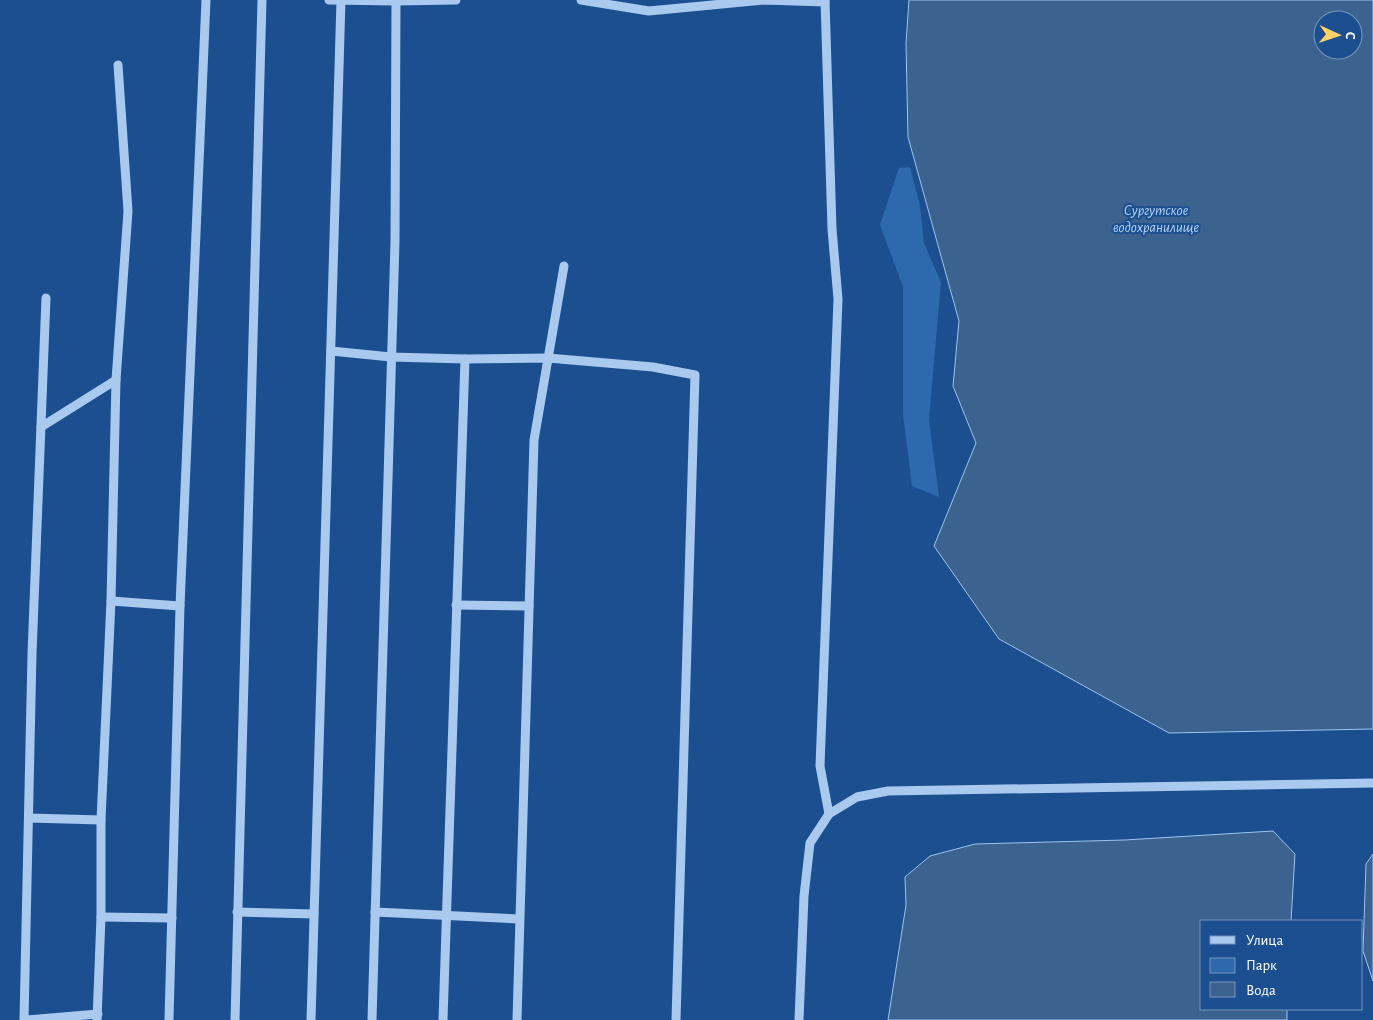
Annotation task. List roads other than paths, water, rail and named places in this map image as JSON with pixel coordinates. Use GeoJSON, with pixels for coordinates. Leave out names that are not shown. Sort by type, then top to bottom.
{"type":"FeatureCollection","features":[{"type":"Feature","properties":{"kind":"street"},"geometry":{"type":"LineString","coordinates":[[170,1020],[180,606],[206,0]]}},
{"type":"Feature","properties":{"kind":"street"},"geometry":{"type":"LineString","coordinates":[[235,1020],[262,0]]}},
{"type":"Feature","properties":{"kind":"street"},"geometry":{"type":"LineString","coordinates":[[329,0],[396,2],[456,0]]}},
{"type":"Feature","properties":{"kind":"street"},"geometry":{"type":"LineString","coordinates":[[311,1020],[341,0]]}},
{"type":"Feature","properties":{"kind":"street"},"geometry":{"type":"LineString","coordinates":[[581,0],[649,11],[765,0],[825,1],[832,229],[838,299],[820,766],[829,814]]}},
{"type":"Feature","properties":{"kind":"street"},"geometry":{"type":"LineString","coordinates":[[372,1020],[395,242],[396,2]]}},
{"type":"Feature","properties":{"kind":"street"},"geometry":{"type":"LineString","coordinates":[[46,298],[32,654],[26,1020],[98,1017],[102,917],[102,820],[111,600],[116,380],[128,211],[118,65]]}},
{"type":"Feature","properties":{"kind":"street"},"geometry":{"type":"LineString","coordinates":[[517,1020],[534,440],[564,266]]}},
{"type":"Feature","properties":{"kind":"street"},"geometry":{"type":"LineString","coordinates":[[331,351],[391,357],[465,359],[548,358],[653,367],[696,375],[676,1020]]}},
{"type":"Feature","properties":{"kind":"street"},"geometry":{"type":"LineString","coordinates":[[443,1020],[465,359]]}},
{"type":"Feature","properties":{"kind":"street"},"geometry":{"type":"LineString","coordinates":[[41,427],[116,380]]}},
{"type":"Feature","properties":{"kind":"street"},"geometry":{"type":"LineString","coordinates":[[111,600],[180,606]]}},
{"type":"Feature","properties":{"kind":"street"},"geometry":{"type":"LineString","coordinates":[[456,605],[529,606]]}},
{"type":"Feature","properties":{"kind":"street"},"geometry":{"type":"LineString","coordinates":[[800,1020],[804,896],[810,843],[829,814],[857,798],[888,791],[1373,783]]}},
{"type":"Feature","properties":{"kind":"street"},"geometry":{"type":"LineString","coordinates":[[29,818],[102,820]]}},
{"type":"Feature","properties":{"kind":"street"},"geometry":{"type":"LineString","coordinates":[[237,912],[314,914]]}},
{"type":"Feature","properties":{"kind":"street"},"geometry":{"type":"LineString","coordinates":[[375,912],[519,919]]}},
{"type":"Feature","properties":{"kind":"street"},"geometry":{"type":"LineString","coordinates":[[102,917],[172,918]]}},
{"type":"Feature","properties":{"kind":"water","name":"Сургутское водохранилище"},"geometry":{"type":"Polygon","coordinates":[[[909,0],[1373,0],[1373,729],[1169,733],[999,639],[934,546],[976,443],[953,386],[959,321],[908,137],[906,43],[909,0]]]}},
{"type":"Feature","properties":{"kind":"water"},"geometry":{"type":"Polygon","coordinates":[[[1273,831],[1295,854],[1291,920],[1200,920],[1200,1010],[1287,1010],[1287,1020],[888,1020],[906,905],[905,877],[930,856],[975,844],[1125,840],[1273,831]]]}},
{"type":"Feature","properties":{"kind":"water"},"geometry":{"type":"Polygon","coordinates":[[[1373,854],[1373,981],[1363,951],[1366,864],[1373,854]]]}}]}
